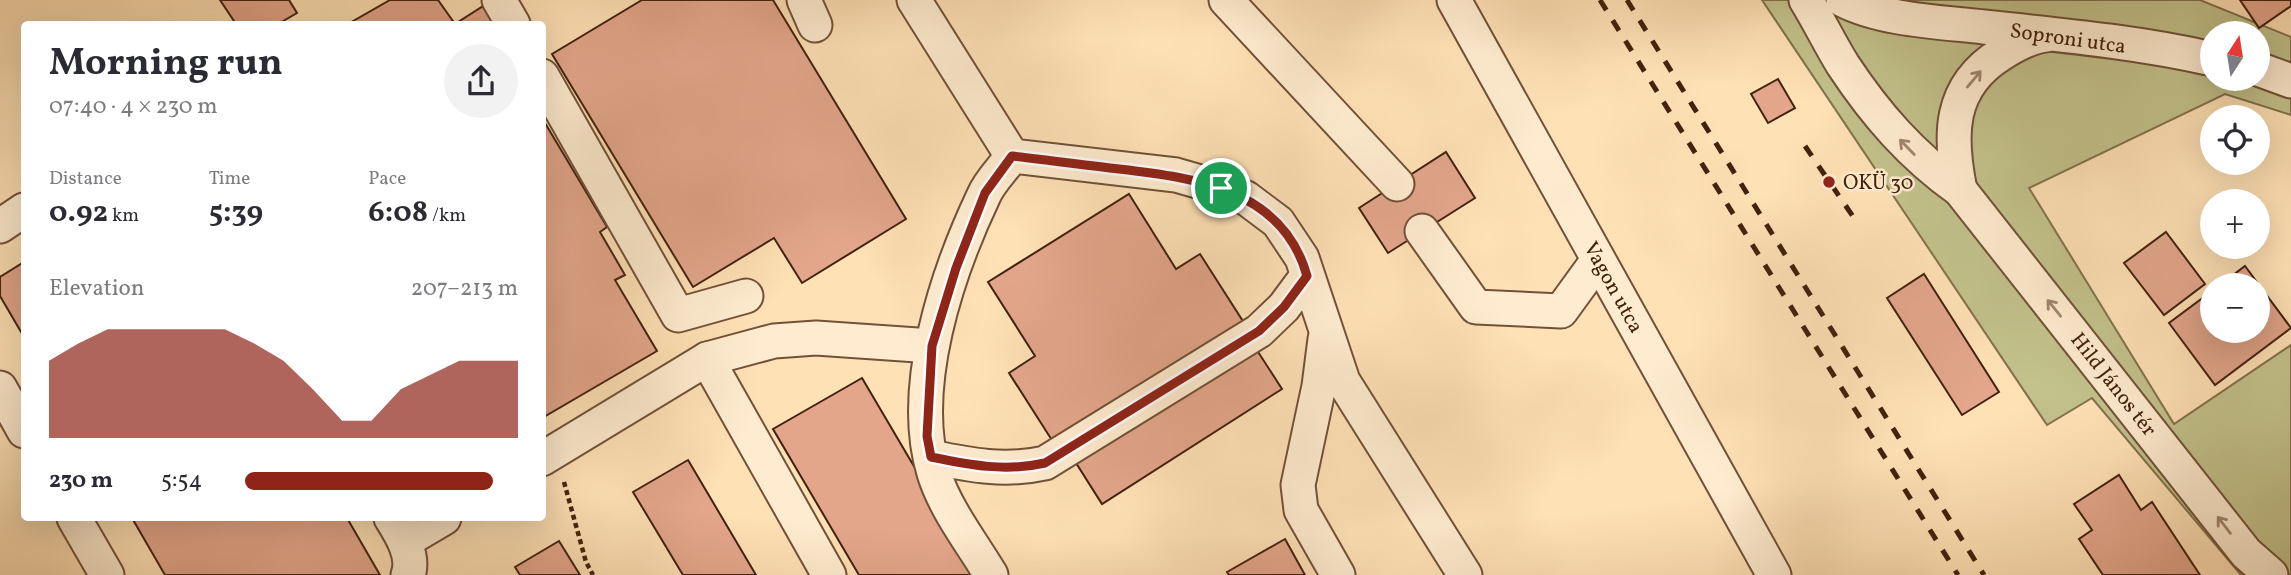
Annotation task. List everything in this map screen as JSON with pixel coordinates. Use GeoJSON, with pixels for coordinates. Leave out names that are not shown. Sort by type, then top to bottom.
{"type":"FeatureCollection","features":[{"type":"Feature","properties":{"kind":"street"},"geometry":{"type":"LineString","coordinates":[[914,0],[1012,156]]}},
{"type":"Feature","properties":{"kind":"street"},"geometry":{"type":"LineString","coordinates":[[1227,0],[1397,184]]}},
{"type":"Feature","properties":{"kind":"street","name":"Vagon utca"},"geometry":{"type":"LineString","coordinates":[[1454,0],[1598,260],[1605,299],[1774,575]]}},
{"type":"Feature","properties":{"kind":"street","name":"Hild János tér"},"geometry":{"type":"LineString","coordinates":[[1806,0],[1842,63],[1872,107],[1926,166],[1960,190],[2246,553],[2271,575]]}},
{"type":"Feature","properties":{"kind":"street","name":"Soproni utca"},"geometry":{"type":"LineString","coordinates":[[1843,0],[1856,7],[1926,20],[2052,34],[2200,57]]}},
{"type":"Feature","properties":{"kind":"street","name":"Hild János tér"},"geometry":{"type":"LineString","coordinates":[[1960,190],[1952,133],[1956,111],[1965,89],[1996,58],[2027,40],[2052,34]]}},
{"type":"Feature","properties":{"kind":"street"},"geometry":{"type":"LineString","coordinates":[[2270,73],[2291,80]]}},
{"type":"Feature","properties":{"kind":"street"},"geometry":{"type":"LineString","coordinates":[[546,83],[678,315],[746,296]]}},
{"type":"Feature","properties":{"kind":"street"},"geometry":{"type":"LineString","coordinates":[[1012,156],[1176,175],[1221,188],[1260,207],[1278,222],[1302,258],[1343,380],[1465,575]]}},
{"type":"Feature","properties":{"kind":"street"},"geometry":{"type":"LineString","coordinates":[[991,575],[945,497],[931,457],[927,436],[932,346],[956,268],[985,193],[1012,156]]}},
{"type":"Feature","properties":{"kind":"street"},"geometry":{"type":"LineString","coordinates":[[0,226],[21,212]]}},
{"type":"Feature","properties":{"kind":"street"},"geometry":{"type":"LineString","coordinates":[[1422,231],[1476,307],[1561,311],[1598,260]]}},
{"type":"Feature","properties":{"kind":"street"},"geometry":{"type":"LineString","coordinates":[[931,457],[992,468],[1020,468],[1045,463],[1259,331],[1284,307],[1307,276]]}},
{"type":"Feature","properties":{"kind":"street"},"geometry":{"type":"LineString","coordinates":[[1326,334],[1319,386],[1298,485],[1301,510],[1338,575]]}},
{"type":"Feature","properties":{"kind":"street"},"geometry":{"type":"LineString","coordinates":[[549,455],[707,359],[774,341],[816,338],[932,346]]}},
{"type":"Feature","properties":{"kind":"street"},"geometry":{"type":"LineString","coordinates":[[707,359],[829,575]]}},
{"type":"Feature","properties":{"kind":"street"},"geometry":{"type":"LineString","coordinates":[[0,388],[21,426]]}},
{"type":"Feature","properties":{"kind":"street"},"geometry":{"type":"LineString","coordinates":[[76,521],[107,575]]}},
{"type":"Feature","properties":{"kind":"street"},"geometry":{"type":"LineString","coordinates":[[408,575],[410,570],[398,530],[432,521]]}},
{"type":"Feature","properties":{"kind":"path"},"geometry":{"type":"LineString","coordinates":[[549,455],[593,575]]}},
{"type":"Feature","properties":{"kind":"shaded area"},"geometry":{"type":"Polygon","coordinates":[[[1762,0],[2200,0],[2252,21],[2200,21],[2200,91],[2270,91],[2270,28],[2291,37],[2291,115],[2270,108],[2270,105],[2260,105],[2225,94],[2029,188],[2174,424],[2291,345],[2291,575],[2241,575],[2092,398],[2047,425],[1762,0]]]}},
{"type":"Feature","properties":{"kind":"building"},"geometry":{"type":"Polygon","coordinates":[[[220,0],[289,0],[297,13],[283,21],[234,21],[220,0]]]}},
{"type":"Feature","properties":{"kind":"building"},"geometry":{"type":"Polygon","coordinates":[[[390,0],[438,0],[453,21],[353,21],[390,0]]]}},
{"type":"Feature","properties":{"kind":"building"},"geometry":{"type":"Polygon","coordinates":[[[642,0],[773,0],[906,219],[802,283],[774,238],[693,287],[552,54],[642,0]]]}},
{"type":"Feature","properties":{"kind":"building"},"geometry":{"type":"Polygon","coordinates":[[[2240,0],[2291,0],[2291,6],[2269,21],[2254,21],[2240,0]]]}},
{"type":"Feature","properties":{"kind":"building"},"geometry":{"type":"Polygon","coordinates":[[[488,3],[498,21],[460,21],[488,3]]]}},
{"type":"Feature","properties":{"kind":"building"},"geometry":{"type":"Polygon","coordinates":[[[1778,79],[1795,108],[1768,123],[1751,94],[1778,79]]]}},
{"type":"Feature","properties":{"kind":"building"},"geometry":{"type":"Polygon","coordinates":[[[546,125],[607,227],[600,232],[625,275],[615,280],[657,351],[546,416],[546,125]]]}},
{"type":"Feature","properties":{"kind":"building"},"geometry":{"type":"Polygon","coordinates":[[[1446,152],[1475,198],[1388,253],[1359,208],[1446,152]]]}},
{"type":"Feature","properties":{"kind":"building"},"geometry":{"type":"Polygon","coordinates":[[[1129,194],[1176,269],[1200,254],[1246,326],[1055,445],[1009,373],[1035,356],[988,282],[1129,194]]]}},
{"type":"Feature","properties":{"kind":"building"},"geometry":{"type":"Polygon","coordinates":[[[2166,232],[2200,277],[2200,288],[2164,315],[2124,263],[2166,232]]]}},
{"type":"Feature","properties":{"kind":"building"},"geometry":{"type":"Polygon","coordinates":[[[21,264],[21,332],[0,296],[0,277],[21,264]]]}},
{"type":"Feature","properties":{"kind":"building"},"geometry":{"type":"Polygon","coordinates":[[[2245,266],[2250,273],[2236,273],[2245,266]]]}},
{"type":"Feature","properties":{"kind":"building"},"geometry":{"type":"Polygon","coordinates":[[[1924,274],[1999,392],[1962,415],[1887,298],[1924,274]]]}},
{"type":"Feature","properties":{"kind":"building"},"geometry":{"type":"Polygon","coordinates":[[[2200,300],[2200,343],[2270,343],[2270,300],[2291,328],[2215,385],[2169,323],[2200,300]]]}},
{"type":"Feature","properties":{"kind":"building"},"geometry":{"type":"Polygon","coordinates":[[[1251,341],[1282,389],[1102,504],[1071,455],[1251,341]]]}},
{"type":"Feature","properties":{"kind":"building"},"geometry":{"type":"Polygon","coordinates":[[[862,378],[978,575],[859,575],[773,429],[862,378]]]}},
{"type":"Feature","properties":{"kind":"building"},"geometry":{"type":"Polygon","coordinates":[[[688,460],[756,575],[683,575],[633,492],[688,460]]]}},
{"type":"Feature","properties":{"kind":"building"},"geometry":{"type":"Polygon","coordinates":[[[2119,475],[2141,510],[2152,502],[2200,575],[2103,575],[2079,539],[2092,530],[2074,504],[2119,475]]]}},
{"type":"Feature","properties":{"kind":"building"},"geometry":{"type":"Polygon","coordinates":[[[134,521],[349,521],[380,575],[165,575],[134,521]]]}},
{"type":"Feature","properties":{"kind":"building"},"geometry":{"type":"Polygon","coordinates":[[[1285,539],[1305,575],[1229,575],[1227,572],[1285,539]]]}},
{"type":"Feature","properties":{"kind":"building"},"geometry":{"type":"Polygon","coordinates":[[[559,541],[580,575],[520,575],[515,567],[559,541]]]}},
{"type":"Feature","properties":{"kind":"railway"},"geometry":{"type":"LineString","coordinates":[[1600,0],[1958,575]]}},
{"type":"Feature","properties":{"kind":"railway"},"geometry":{"type":"LineString","coordinates":[[1627,0],[1984,575]]}},
{"type":"Feature","properties":{"kind":"railway"},"geometry":{"type":"LineString","coordinates":[[1805,146],[1854,218]]}},
{"type":"Feature","properties":{"kind":"place","name":"OKÜ 30"},"geometry":{"type":"Point","coordinates":[1829,182]}},
{"type":"Feature","properties":{"kind":"route"},"geometry":{"type":"LineString","coordinates":[[1012,156],[1176,175],[1221,188],[1245,198],[1278,222],[1290,236],[1302,258],[1307,276],[1284,307],[1259,331],[1045,463],[1020,468],[992,468],[931,457],[927,436],[927,395],[932,346],[956,268],[985,193],[1012,156]]}}]}
